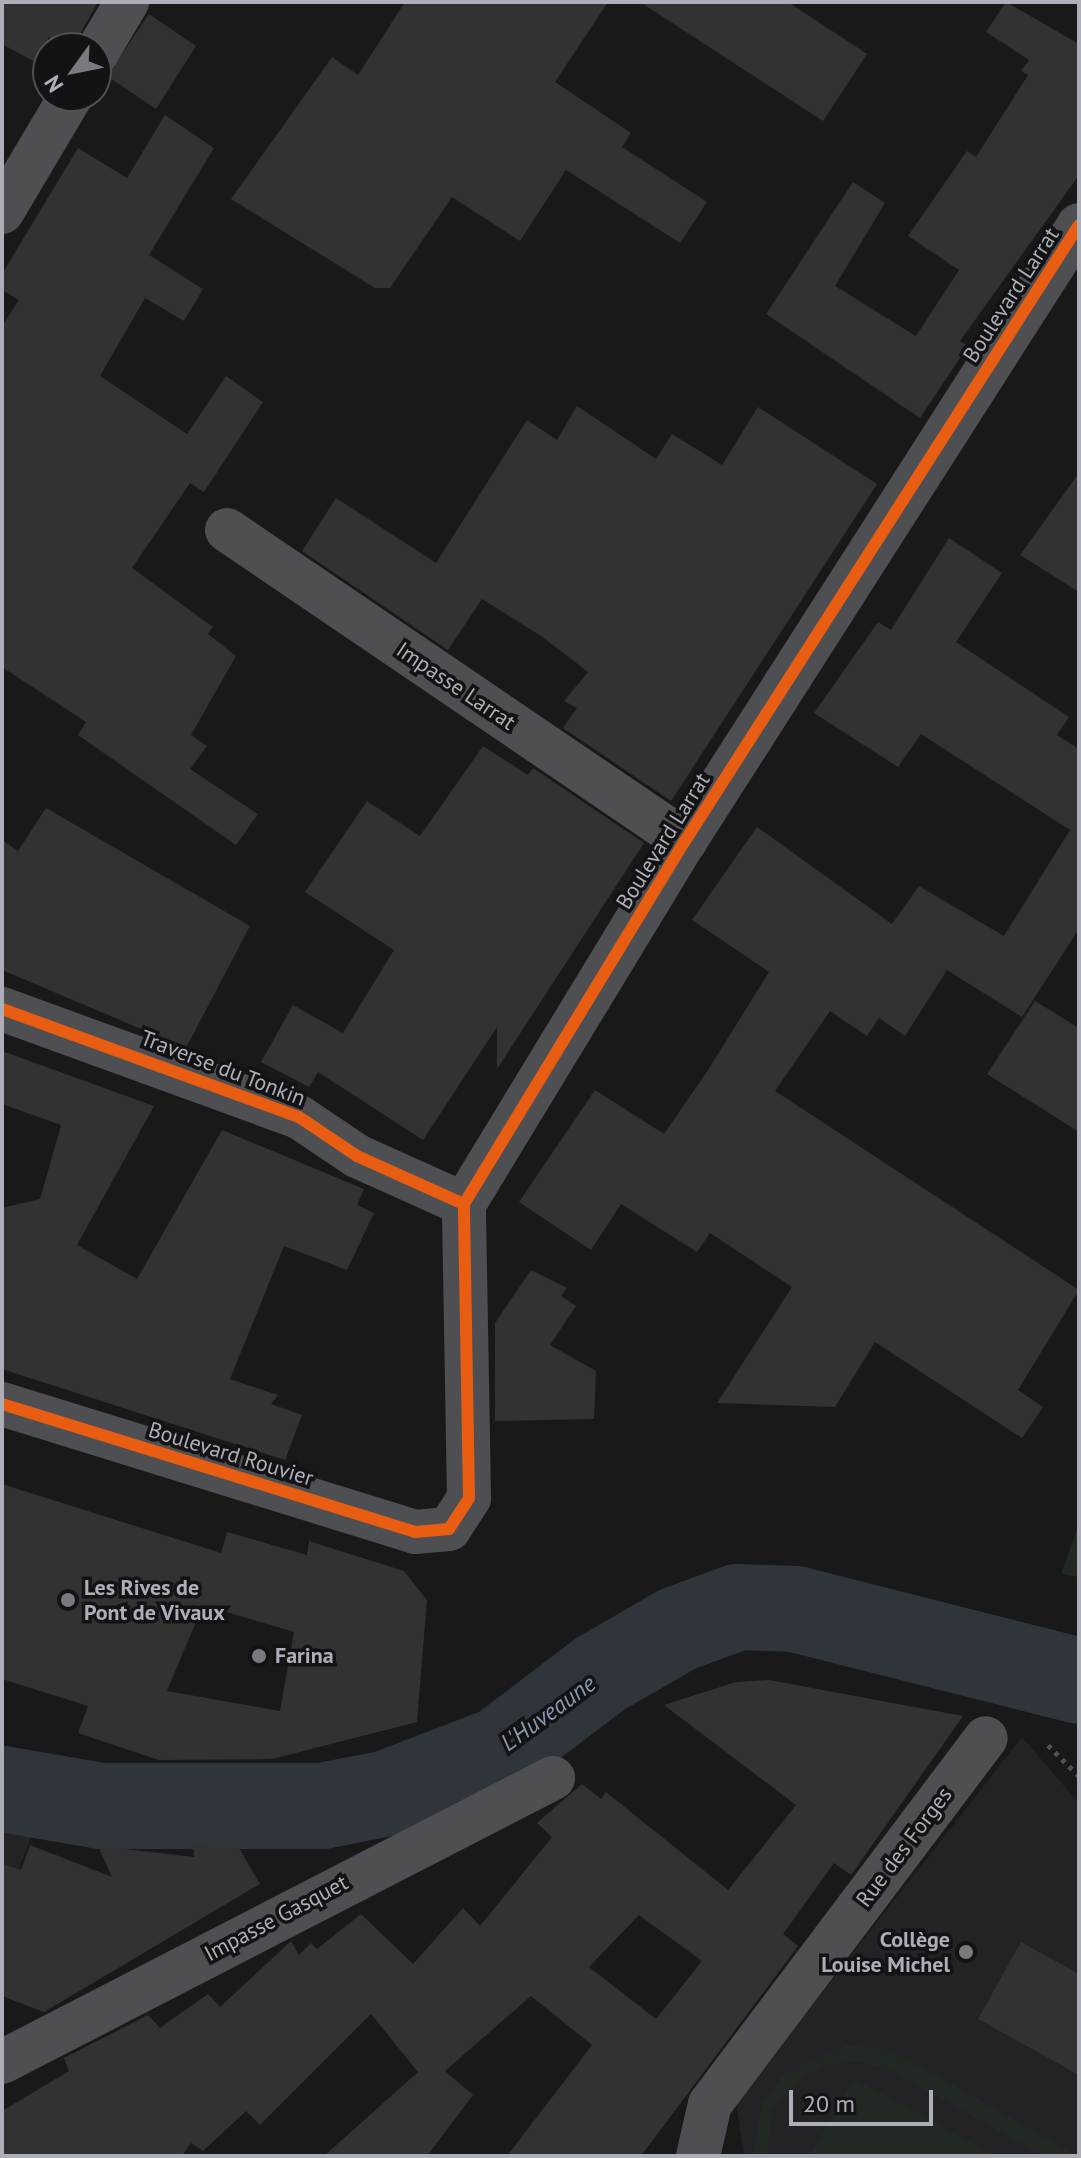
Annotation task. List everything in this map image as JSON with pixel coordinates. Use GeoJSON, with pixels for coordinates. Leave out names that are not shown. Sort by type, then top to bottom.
{"type":"FeatureCollection","features":[{"type":"Feature","properties":{"kind":"street"},"geometry":{"type":"LineString","coordinates":[[109,32],[127,2]]}},
{"type":"Feature","properties":{"kind":"street"},"geometry":{"type":"LineString","coordinates":[[2,212],[61,112]]}},
{"type":"Feature","properties":{"kind":"street","name":"Boulevard Larrat"},"geometry":{"type":"LineString","coordinates":[[464,1204],[685,841],[1079,225]]}},
{"type":"Feature","properties":{"kind":"street","name":"Impasse Larrat"},"geometry":{"type":"LineString","coordinates":[[227,530],[685,841]]}},
{"type":"Feature","properties":{"kind":"street","name":"Traverse du Tonkin"},"geometry":{"type":"LineString","coordinates":[[2,1009],[299,1117],[357,1156],[464,1204]]}},
{"type":"Feature","properties":{"kind":"street","name":"Boulevard Rouvier"},"geometry":{"type":"LineString","coordinates":[[2,1404],[415,1532],[449,1529],[469,1498],[464,1204]]}},
{"type":"Feature","properties":{"kind":"street","name":"Rue des Forges"},"geometry":{"type":"LineString","coordinates":[[698,2156],[710,2104],[986,1738]]}},
{"type":"Feature","properties":{"kind":"street","name":"Impasse Gasquet"},"geometry":{"type":"LineString","coordinates":[[2,2062],[553,1778]]}},
{"type":"Feature","properties":{"kind":"path"},"geometry":{"type":"LineString","coordinates":[[1048,1745],[1079,1776]]}},
{"type":"Feature","properties":{"kind":"shaded area"},"geometry":{"type":"Polygon","coordinates":[[[1079,1524],[1079,1577],[1061,1574],[1079,1524]]]}},
{"type":"Feature","properties":{"kind":"shaded area","name":"Collège Louise Michel"},"geometry":{"type":"Polygon","coordinates":[[[1022,1737],[1079,1803],[1079,2156],[744,2156],[736,2102],[1022,1737]]]}},
{"type":"Feature","properties":{"kind":"shaded area"},"geometry":{"type":"Polygon","coordinates":[[[2,1820],[35,1826],[2,1916],[2,1820]]]}},
{"type":"Feature","properties":{"kind":"shaded area"},"geometry":{"type":"Polygon","coordinates":[[[847,2045],[881,2049],[922,2067],[1078,2156],[1043,2156],[890,2070],[858,2062],[822,2065],[795,2084],[773,2110],[767,2156],[753,2156],[763,2101],[785,2073],[847,2045]]]}},
{"type":"Feature","properties":{"kind":"shaded area"},"geometry":{"type":"Polygon","coordinates":[[[854,2078],[996,2156],[809,2156],[854,2078]]]}},
{"type":"Feature","properties":{"kind":"building"},"geometry":{"type":"Polygon","coordinates":[[[2,2],[98,2],[81,32],[32,32],[32,60],[2,44],[2,2]]]}},
{"type":"Feature","properties":{"kind":"building"},"geometry":{"type":"Polygon","coordinates":[[[405,2],[608,2],[555,82],[631,133],[622,147],[707,202],[680,243],[566,170],[520,241],[452,197],[390,288],[375,288],[231,199],[332,57],[358,75],[405,2]]]}},
{"type":"Feature","properties":{"kind":"building"},"geometry":{"type":"Polygon","coordinates":[[[640,2],[788,2],[867,54],[823,121],[640,2]]]}},
{"type":"Feature","properties":{"kind":"building"},"geometry":{"type":"Polygon","coordinates":[[[1006,2],[1079,44],[1079,175],[960,341],[968,346],[920,418],[766,314],[853,182],[885,203],[835,286],[916,336],[959,270],[908,236],[967,151],[976,157],[1028,75],[1021,71],[1029,60],[986,32],[1006,2]]]}},
{"type":"Feature","properties":{"kind":"building"},"geometry":{"type":"Polygon","coordinates":[[[149,14],[196,46],[156,109],[112,79],[112,69],[149,14]]]}},
{"type":"Feature","properties":{"kind":"building"},"geometry":{"type":"Polygon","coordinates":[[[165,115],[214,148],[149,255],[203,289],[184,321],[145,298],[100,376],[187,434],[226,376],[263,402],[204,492],[190,483],[132,568],[213,627],[208,634],[236,656],[191,735],[207,746],[190,769],[258,814],[236,845],[78,735],[86,722],[2,667],[2,326],[19,300],[2,290],[2,274],[78,148],[127,178],[165,115]]]}},
{"type":"Feature","properties":{"kind":"building"},"geometry":{"type":"Polygon","coordinates":[[[577,406],[656,459],[672,434],[722,465],[758,407],[877,484],[671,801],[563,728],[577,708],[564,701],[588,672],[541,636],[482,599],[448,650],[302,551],[336,498],[436,563],[527,420],[557,440],[577,406]]]}},
{"type":"Feature","properties":{"kind":"building"},"geometry":{"type":"Polygon","coordinates":[[[1079,473],[1079,592],[1020,555],[1079,473]]]}},
{"type":"Feature","properties":{"kind":"building"},"geometry":{"type":"Polygon","coordinates":[[[949,538],[1002,573],[956,642],[1069,717],[1057,735],[1079,749],[1079,929],[1022,1017],[947,970],[905,1036],[879,1018],[867,1036],[830,1011],[775,1091],[1079,1290],[1018,1390],[1043,1407],[1022,1438],[875,1342],[835,1407],[717,1403],[792,1287],[710,1233],[697,1252],[621,1204],[591,1250],[519,1202],[595,1090],[664,1134],[708,1070],[769,972],[692,920],[757,827],[892,924],[919,886],[1004,936],[1070,830],[921,734],[898,767],[814,713],[878,622],[891,630],[949,538]]]}},
{"type":"Feature","properties":{"kind":"building"},"geometry":{"type":"Polygon","coordinates":[[[483,746],[528,775],[533,768],[644,843],[497,1069],[497,1027],[423,1140],[318,1072],[309,1087],[261,1062],[293,1005],[343,1033],[394,950],[305,892],[367,801],[420,836],[483,746]]]}},
{"type":"Feature","properties":{"kind":"building"},"geometry":{"type":"Polygon","coordinates":[[[46,808],[250,926],[186,1048],[2,970],[2,840],[18,851],[46,808]]]}},
{"type":"Feature","properties":{"kind":"building"},"geometry":{"type":"Polygon","coordinates":[[[1035,1001],[1079,1028],[1079,1132],[987,1074],[1035,1001]]]}},
{"type":"Feature","properties":{"kind":"building"},"geometry":{"type":"Polygon","coordinates":[[[2,1051],[154,1106],[77,1245],[137,1279],[222,1130],[364,1189],[357,1205],[374,1213],[347,1270],[284,1246],[230,1379],[278,1395],[271,1404],[302,1415],[285,1460],[2,1369],[2,1208],[40,1199],[61,1125],[2,1104],[2,1051]]]}},
{"type":"Feature","properties":{"kind":"building"},"geometry":{"type":"Polygon","coordinates":[[[531,1270],[567,1288],[561,1296],[576,1306],[550,1345],[596,1371],[594,1419],[495,1421],[495,1323],[531,1270]]]}},
{"type":"Feature","properties":{"kind":"building"},"geometry":{"type":"Polygon","coordinates":[[[2,1484],[221,1553],[227,1532],[307,1555],[309,1541],[404,1571],[427,1600],[417,1722],[272,1759],[159,1760],[78,1733],[88,1706],[2,1679],[2,1484]],[[203,1605],[167,1691],[280,1711],[294,1632],[203,1605]]]}},
{"type":"Feature","properties":{"kind":"building"},"geometry":{"type":"Polygon","coordinates":[[[769,1680],[963,1716],[851,1875],[834,1863],[783,1934],[798,1946],[641,2156],[507,2156],[592,2045],[531,1996],[445,2071],[473,2095],[427,2156],[324,2156],[418,2072],[371,2014],[260,2125],[246,2111],[203,2151],[191,2143],[182,2156],[2,2156],[2,2111],[69,2071],[64,2058],[148,2015],[160,2028],[208,1994],[220,2007],[291,1941],[299,1955],[311,1943],[317,1949],[361,1914],[413,1964],[463,1908],[480,1926],[552,1837],[537,1823],[582,1784],[601,1799],[606,1792],[728,1890],[796,1805],[664,1705],[736,1682],[769,1680]],[[639,1915],[589,1967],[656,2019],[702,1961],[639,1915]]]}},
{"type":"Feature","properties":{"kind":"building"},"geometry":{"type":"Polygon","coordinates":[[[193,1843],[239,1848],[260,1884],[44,2012],[2,1996],[2,1864],[21,1870],[30,1845],[112,1877],[98,1846],[194,1857],[193,1843]]]}},
{"type":"Feature","properties":{"kind":"building"},"geometry":{"type":"Polygon","coordinates":[[[1021,1942],[1079,1974],[1079,2075],[978,2019],[1021,1942]]]}},
{"type":"Feature","properties":{"kind":"waterway","name":"L'Huveaune"},"geometry":{"type":"LineString","coordinates":[[2,1789],[101,1806],[322,1806],[388,1793],[500,1750],[600,1674],[678,1629],[738,1607],[795,1609],[1079,1681]]}},
{"type":"Feature","properties":{"kind":"cycle path"},"geometry":{"type":"LineString","coordinates":[[2,1404],[415,1532],[449,1529],[469,1498],[464,1204],[685,841],[1079,225]]}},
{"type":"Feature","properties":{"kind":"cycle path"},"geometry":{"type":"LineString","coordinates":[[2,1009],[299,1117],[357,1156],[464,1204]]}},
{"type":"Feature","properties":{"kind":"place","name":"Les Rives de Pont de Vivaux"},"geometry":{"type":"Point","coordinates":[68,1600]}},
{"type":"Feature","properties":{"kind":"place","name":"Farina"},"geometry":{"type":"Point","coordinates":[259,1656]}},
{"type":"Feature","properties":{"kind":"place","name":"Collège Louise Michel"},"geometry":{"type":"Point","coordinates":[966,1952]}}]}
